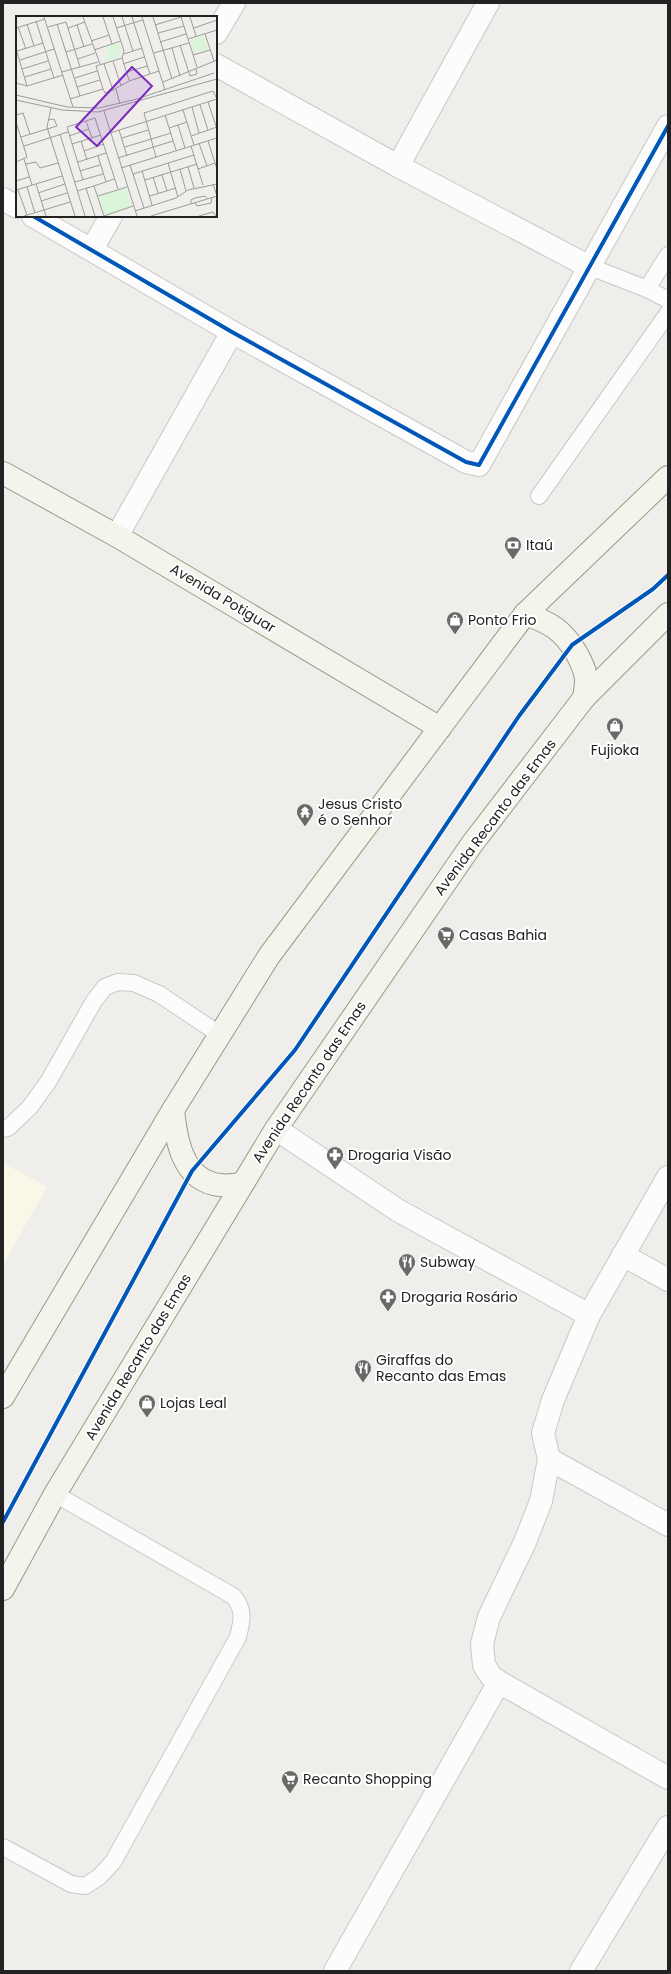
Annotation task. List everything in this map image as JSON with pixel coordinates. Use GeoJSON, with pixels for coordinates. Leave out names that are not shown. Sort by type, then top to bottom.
{"type":"FeatureCollection","features":[{"type":"Feature","properties":{"kind":"main road","name":"Avenida Potiguar"},"geometry":{"type":"LineString","coordinates":[[3,473],[117,536],[440,728]]}},
{"type":"Feature","properties":{"kind":"main road"},"geometry":{"type":"LineString","coordinates":[[3,1398],[173,1110],[269,956],[525,614],[668,477]]}},
{"type":"Feature","properties":{"kind":"main road"},"geometry":{"type":"LineString","coordinates":[[525,614],[546,621],[561,632],[572,645],[582,663],[586,679],[584,698]]}},
{"type":"Feature","properties":{"kind":"main road","name":"Avenida Recanto das Emas"},"geometry":{"type":"LineString","coordinates":[[3,1588],[55,1494],[276,1129],[472,844],[584,698],[668,614]]}},
{"type":"Feature","properties":{"kind":"main road"},"geometry":{"type":"LineString","coordinates":[[173,1110],[175,1134],[179,1151],[192,1170],[205,1181],[212,1183],[220,1185],[242,1184]]}},
{"type":"Feature","properties":{"kind":"street"},"geometry":{"type":"LineString","coordinates":[[217,31],[234,3]]}},
{"type":"Feature","properties":{"kind":"street"},"geometry":{"type":"LineString","coordinates":[[398,166],[488,3]]}},
{"type":"Feature","properties":{"kind":"street"},"geometry":{"type":"LineString","coordinates":[[217,66],[398,166],[588,266]]}},
{"type":"Feature","properties":{"kind":"street"},"geometry":{"type":"LineString","coordinates":[[35,217],[232,332],[466,462],[479,465],[588,266],[668,126]]}},
{"type":"Feature","properties":{"kind":"street"},"geometry":{"type":"LineString","coordinates":[[3,199],[16,206]]}},
{"type":"Feature","properties":{"kind":"street"},"geometry":{"type":"LineString","coordinates":[[92,250],[110,217]]}},
{"type":"Feature","properties":{"kind":"street"},"geometry":{"type":"LineString","coordinates":[[117,536],[232,332]]}},
{"type":"Feature","properties":{"kind":"street"},"geometry":{"type":"LineString","coordinates":[[276,1129],[399,1212],[589,1315]]}},
{"type":"Feature","properties":{"kind":"street"},"geometry":{"type":"LineString","coordinates":[[668,1177],[589,1315],[553,1400],[543,1433],[549,1459],[541,1501],[525,1542],[489,1617],[482,1644],[484,1665],[492,1676],[499,1682],[668,1778]]}},
{"type":"Feature","properties":{"kind":"street"},"geometry":{"type":"LineString","coordinates":[[623,1255],[668,1280]]}},
{"type":"Feature","properties":{"kind":"street"},"geometry":{"type":"LineString","coordinates":[[549,1459],[668,1526]]}},
{"type":"Feature","properties":{"kind":"street"},"geometry":{"type":"LineString","coordinates":[[335,1971],[499,1682]]}},
{"type":"Feature","properties":{"kind":"street"},"geometry":{"type":"LineString","coordinates":[[581,1971],[668,1827]]}},
{"type":"Feature","properties":{"kind":"lane"},"geometry":{"type":"LineString","coordinates":[[647,289],[668,255]]}},
{"type":"Feature","properties":{"kind":"lane"},"geometry":{"type":"LineString","coordinates":[[588,266],[647,289],[668,300]]}},
{"type":"Feature","properties":{"kind":"lane"},"geometry":{"type":"LineString","coordinates":[[539,496],[668,313]]}},
{"type":"Feature","properties":{"kind":"lane"},"geometry":{"type":"LineString","coordinates":[[3,1129],[8,1128],[30,1108],[48,1082],[94,1001],[105,987],[118,982],[134,983],[159,994],[219,1034]]}},
{"type":"Feature","properties":{"kind":"lane"},"geometry":{"type":"LineString","coordinates":[[3,1846],[71,1884],[85,1886],[99,1877],[113,1862],[238,1637],[242,1622],[242,1611],[239,1602],[233,1596],[55,1494]]}},
{"type":"Feature","properties":{"kind":"shaded area"},"geometry":{"type":"Polygon","coordinates":[[[3,1163],[47,1187],[3,1265],[3,1163]]]}},
{"type":"Feature","properties":{"kind":"cycle path"},"geometry":{"type":"LineString","coordinates":[[35,217],[232,332],[466,462],[479,465],[668,126]]}},
{"type":"Feature","properties":{"kind":"cycle path"},"geometry":{"type":"LineString","coordinates":[[3,1522],[192,1171],[295,1050],[519,716],[572,645],[653,589],[668,575]]}},
{"type":"Feature","properties":{"kind":"place","name":"Itaú"},"geometry":{"type":"Point","coordinates":[513,560]}},
{"type":"Feature","properties":{"kind":"place","name":"Ponto Frio"},"geometry":{"type":"Point","coordinates":[455,635]}},
{"type":"Feature","properties":{"kind":"place","name":"Fujioka"},"geometry":{"type":"Point","coordinates":[615,741]}},
{"type":"Feature","properties":{"kind":"place","name":"Jesus Cristo é o Senhor"},"geometry":{"type":"Point","coordinates":[305,827]}},
{"type":"Feature","properties":{"kind":"place","name":"Casas Bahia"},"geometry":{"type":"Point","coordinates":[446,950]}},
{"type":"Feature","properties":{"kind":"place","name":"Drogaria Visão"},"geometry":{"type":"Point","coordinates":[335,1170]}},
{"type":"Feature","properties":{"kind":"place","name":"Subway"},"geometry":{"type":"Point","coordinates":[407,1277]}},
{"type":"Feature","properties":{"kind":"place","name":"Drogaria Rosário"},"geometry":{"type":"Point","coordinates":[388,1312]}},
{"type":"Feature","properties":{"kind":"place","name":"Giraffas do Recanto das Emas"},"geometry":{"type":"Point","coordinates":[363,1383]}},
{"type":"Feature","properties":{"kind":"place","name":"Lojas Leal"},"geometry":{"type":"Point","coordinates":[147,1418]}},
{"type":"Feature","properties":{"kind":"place","name":"Recanto Shopping"},"geometry":{"type":"Point","coordinates":[290,1794]}}]}
